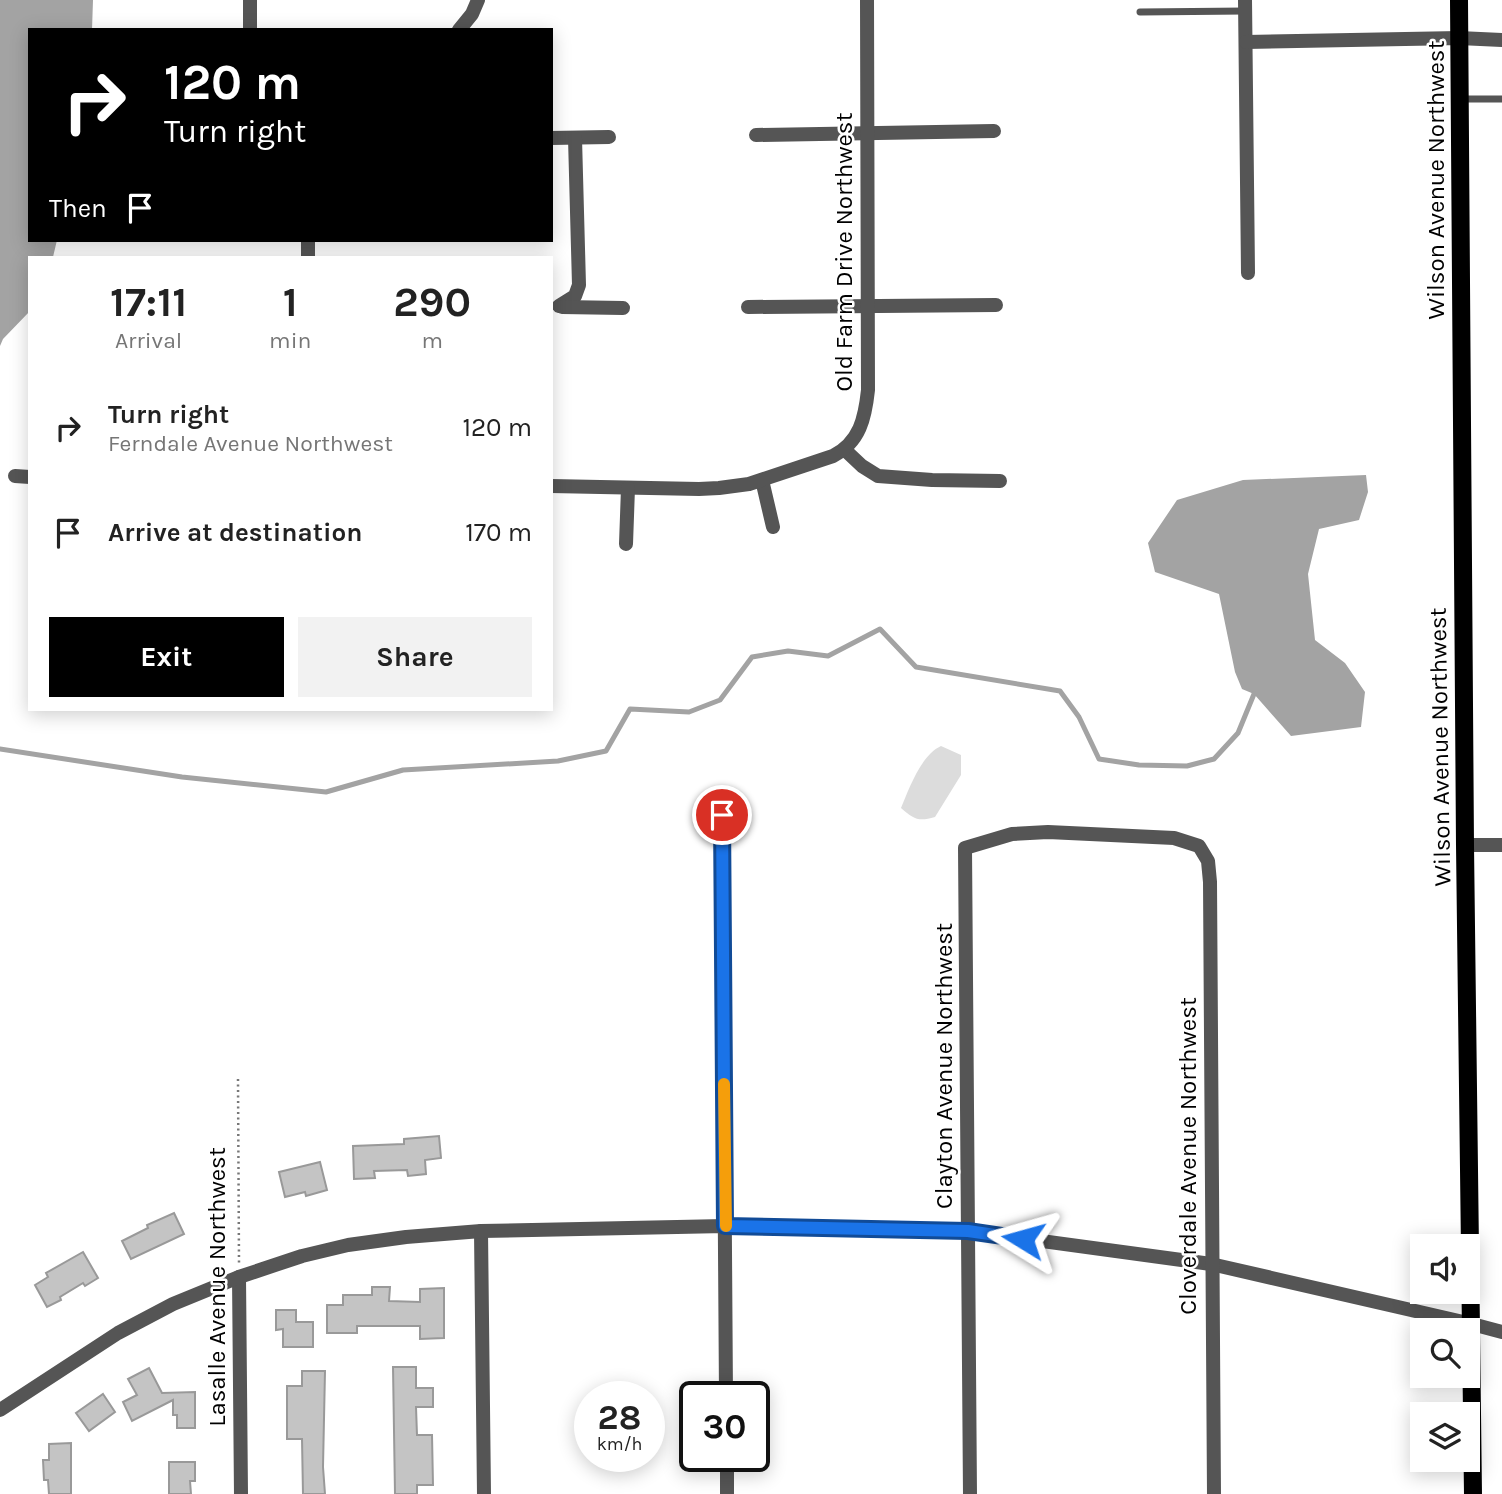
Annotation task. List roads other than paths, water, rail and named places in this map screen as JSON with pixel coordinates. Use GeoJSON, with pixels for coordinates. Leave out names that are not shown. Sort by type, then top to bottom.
{"type":"FeatureCollection","features":[{"type":"Feature","properties":{"kind":"main road","name":"Wilson Avenue Northwest"},"geometry":{"type":"LineString","coordinates":[[1459,0],[1465,845],[1472,1318]]}},
{"type":"Feature","properties":{"kind":"main road","name":"Wilson Avenue Northwest"},"geometry":{"type":"LineString","coordinates":[[1472,1388],[1473,1494]]}},
{"type":"Feature","properties":{"kind":"street"},"geometry":{"type":"LineString","coordinates":[[250,0],[250,28]]}},
{"type":"Feature","properties":{"kind":"street"},"geometry":{"type":"LineString","coordinates":[[460,28],[478,0]]}},
{"type":"Feature","properties":{"kind":"street","name":"Old Farm Drive Northwest"},"geometry":{"type":"LineString","coordinates":[[845,450],[852,443],[864,418],[868,390],[867,0]]}},
{"type":"Feature","properties":{"kind":"street"},"geometry":{"type":"LineString","coordinates":[[1245,5],[1248,273]]}},
{"type":"Feature","properties":{"kind":"street"},"geometry":{"type":"LineString","coordinates":[[1246,42],[1459,38],[1502,40]]}},
{"type":"Feature","properties":{"kind":"street"},"geometry":{"type":"LineString","coordinates":[[756,135],[994,131]]}},
{"type":"Feature","properties":{"kind":"street"},"geometry":{"type":"LineString","coordinates":[[553,138],[609,137]]}},
{"type":"Feature","properties":{"kind":"street"},"geometry":{"type":"LineString","coordinates":[[555,306],[572,300],[579,285],[575,138]]}},
{"type":"Feature","properties":{"kind":"street"},"geometry":{"type":"LineString","coordinates":[[748,307],[996,305]]}},
{"type":"Feature","properties":{"kind":"street"},"geometry":{"type":"LineString","coordinates":[[555,306],[623,308]]}},
{"type":"Feature","properties":{"kind":"street"},"geometry":{"type":"LineString","coordinates":[[553,486],[719,488],[749,484],[845,450],[862,467],[878,476],[1000,481]]}},
{"type":"Feature","properties":{"kind":"street"},"geometry":{"type":"LineString","coordinates":[[762,480],[773,527]]}},
{"type":"Feature","properties":{"kind":"street"},"geometry":{"type":"LineString","coordinates":[[626,544],[628,488]]}},
{"type":"Feature","properties":{"kind":"street"},"geometry":{"type":"LineString","coordinates":[[722,815],[726,1381]]}},
{"type":"Feature","properties":{"kind":"street","name":"Cloverdale Avenue Northwest"},"geometry":{"type":"LineString","coordinates":[[965,848],[1012,834],[1048,832],[1174,838],[1199,846],[1208,861],[1214,1494]]}},
{"type":"Feature","properties":{"kind":"street"},"geometry":{"type":"LineString","coordinates":[[1465,845],[1502,845]]}},
{"type":"Feature","properties":{"kind":"street","name":"Clayton Avenue Northwest"},"geometry":{"type":"LineString","coordinates":[[965,848],[970,1494]]}},
{"type":"Feature","properties":{"kind":"street"},"geometry":{"type":"LineString","coordinates":[[0,1410],[118,1333],[173,1304],[239,1277],[302,1256],[348,1245],[481,1231],[725,1226],[968,1231],[1211,1264],[1446,1318]]}},
{"type":"Feature","properties":{"kind":"street"},"geometry":{"type":"LineString","coordinates":[[481,1231],[484,1494]]}},
{"type":"Feature","properties":{"kind":"street","name":"Lasalle Avenue Northwest"},"geometry":{"type":"LineString","coordinates":[[239,1277],[241,1494]]}},
{"type":"Feature","properties":{"kind":"street"},"geometry":{"type":"LineString","coordinates":[[1480,1326],[1502,1332]]}},
{"type":"Feature","properties":{"kind":"street"},"geometry":{"type":"LineString","coordinates":[[727,1472],[727,1494]]}},
{"type":"Feature","properties":{"kind":"lane"},"geometry":{"type":"LineString","coordinates":[[1140,12],[1245,5]]}},
{"type":"Feature","properties":{"kind":"lane"},"geometry":{"type":"LineString","coordinates":[[1460,99],[1502,99]]}},
{"type":"Feature","properties":{"kind":"waterway"},"geometry":{"type":"LineString","coordinates":[[0,749],[182,777],[326,792],[403,770],[558,761],[606,751],[630,709],[689,712],[720,700],[752,657],[788,651],[828,656],[880,629],[916,667],[1060,691],[1079,717],[1099,759],[1139,765],[1187,766],[1214,759],[1238,733],[1254,694]]}}]}
